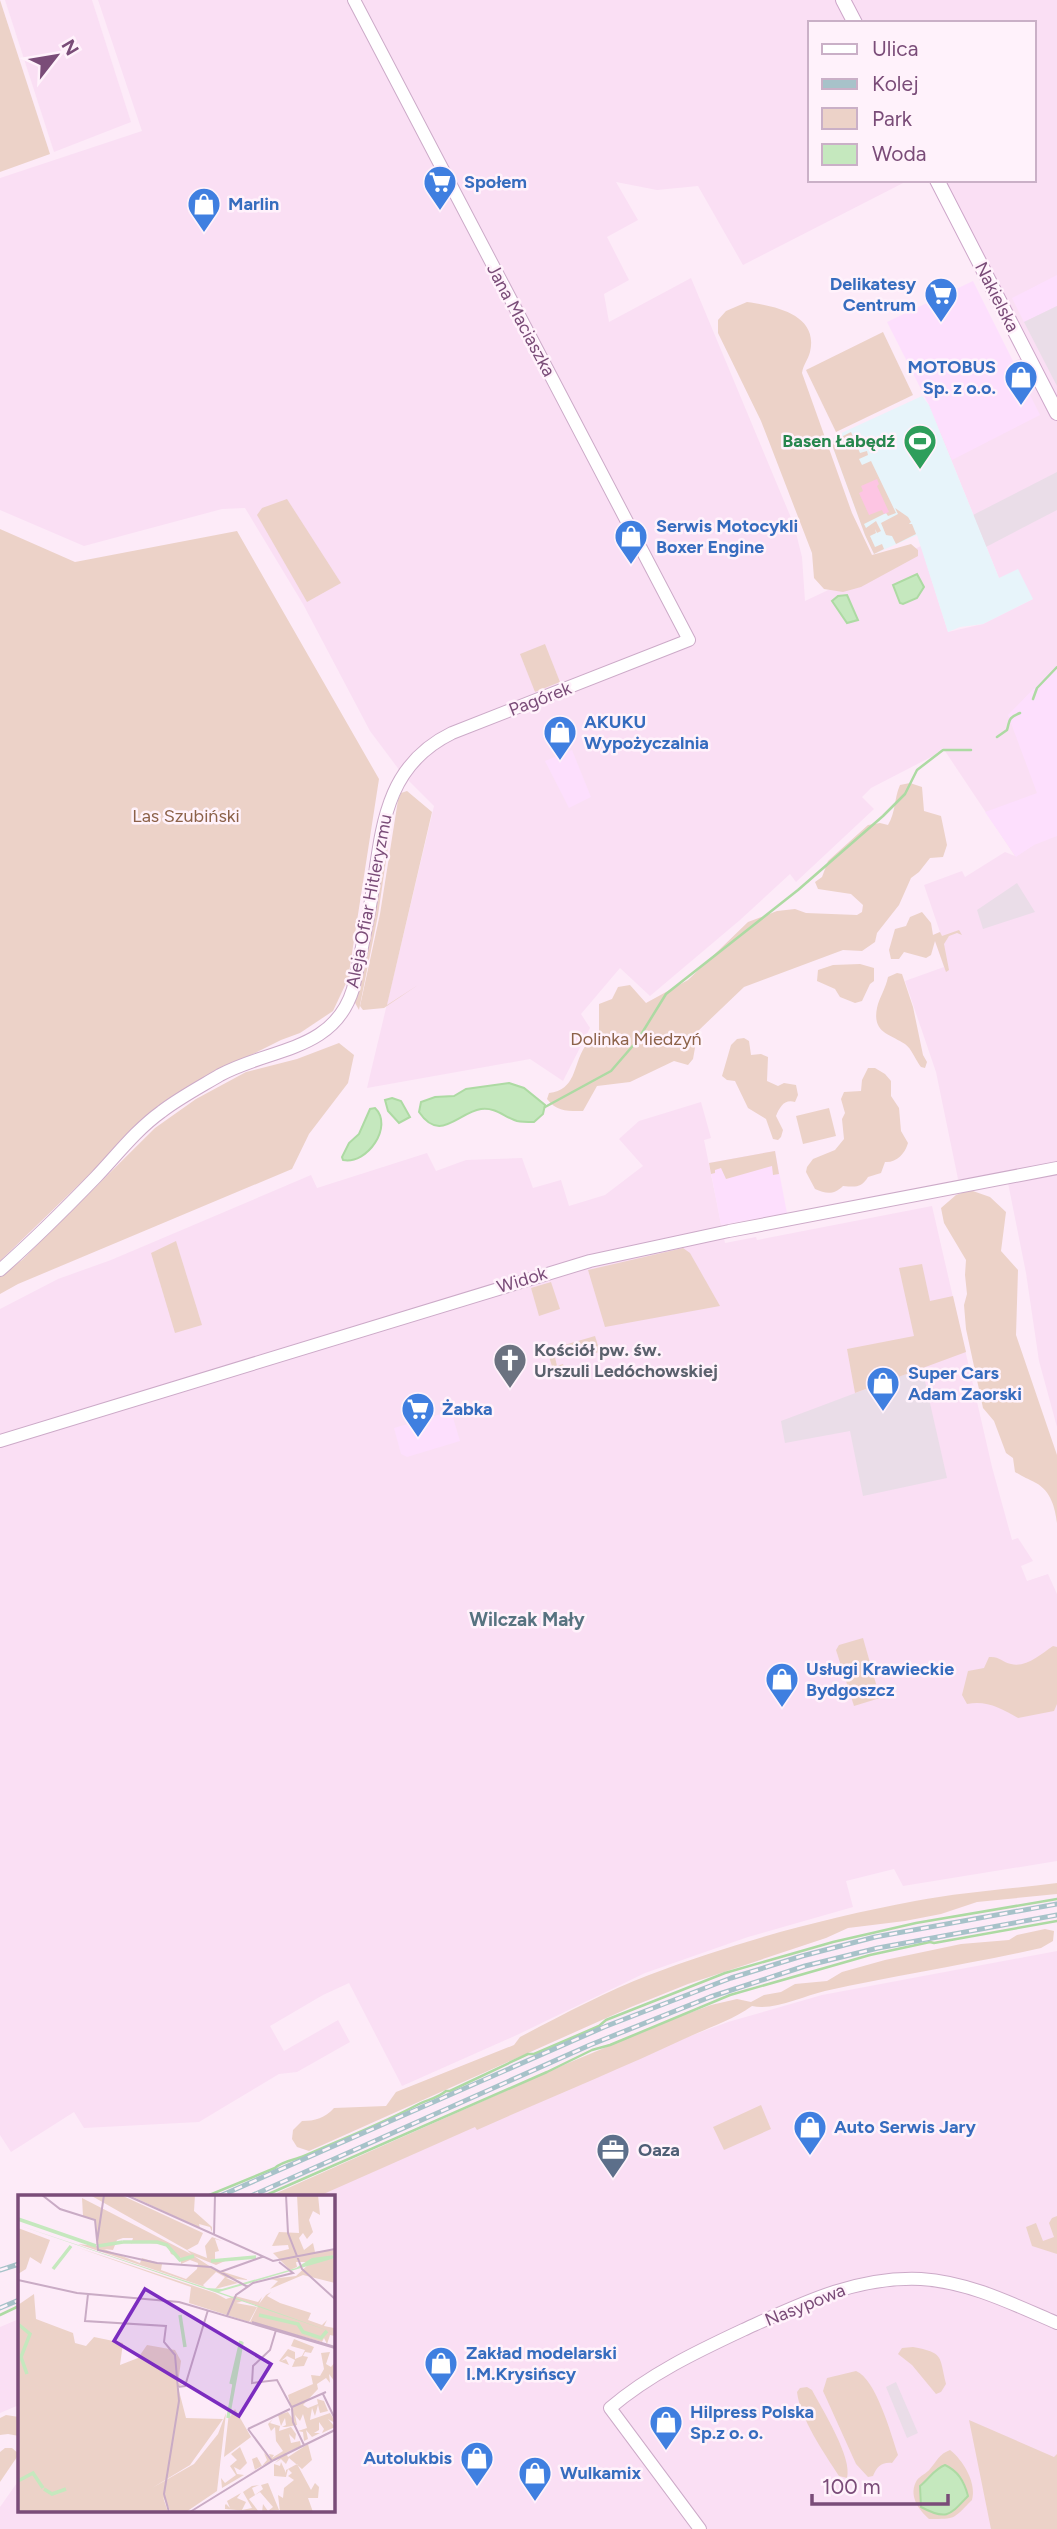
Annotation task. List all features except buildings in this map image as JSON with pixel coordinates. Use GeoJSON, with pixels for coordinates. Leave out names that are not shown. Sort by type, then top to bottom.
{"type":"FeatureCollection","features":[{"type":"Feature","properties":{"kind":"main road"},"geometry":{"type":"LineString","coordinates":[[843,0],[854,21]]}},
{"type":"Feature","properties":{"kind":"main road","name":"Nakielska"},"geometry":{"type":"LineString","coordinates":[[938,182],[1057,413]]}},
{"type":"Feature","properties":{"kind":"street","name":"Jana Maciaszka"},"geometry":{"type":"LineString","coordinates":[[354,0],[689,640]]}},
{"type":"Feature","properties":{"kind":"street","name":"Pagórek"},"geometry":{"type":"LineString","coordinates":[[402,775],[422,753],[448,735],[689,640]]}},
{"type":"Feature","properties":{"kind":"street","name":"Aleja Ofiar Hitleryzmu"},"geometry":{"type":"LineString","coordinates":[[0,1270],[51,1224],[160,1113],[228,1071],[308,1041],[336,1022],[345,1010],[353,989],[372,895],[383,821],[387,805],[402,775]]}},
{"type":"Feature","properties":{"kind":"street","name":"Widok"},"geometry":{"type":"LineString","coordinates":[[0,1441],[590,1261],[729,1231],[1057,1168]]}},
{"type":"Feature","properties":{"kind":"street","name":"Nasypowa"},"geometry":{"type":"LineString","coordinates":[[700,2529],[610,2408],[656,2374],[684,2358],[832,2291],[901,2279],[944,2282],[995,2295],[1057,2323]]}},
{"type":"Feature","properties":{"kind":"shaded area"},"geometry":{"type":"Polygon","coordinates":[[[5,0],[92,0],[131,122],[54,152],[5,0]]]}},
{"type":"Feature","properties":{"kind":"shaded area"},"geometry":{"type":"Polygon","coordinates":[[[98,0],[1057,0],[1057,1427],[1039,1361],[1026,1273],[1007,1178],[958,1179],[936,1072],[905,981],[944,967],[933,935],[940,932],[924,885],[962,871],[965,877],[1005,852],[1015,856],[943,748],[933,756],[871,788],[862,797],[874,809],[796,882],[790,874],[650,996],[620,968],[581,1014],[590,1028],[563,1081],[530,1059],[367,1088],[434,806],[403,775],[370,731],[303,604],[245,508],[222,509],[84,546],[0,510],[0,178],[142,131],[98,0]],[[808,21],[808,182],[905,182],[743,265],[698,186],[657,190],[616,182],[638,220],[607,237],[629,280],[604,294],[609,322],[691,278],[794,525],[802,557],[805,601],[921,546],[948,632],[983,624],[1033,599],[999,578],[929,405],[1025,356],[938,182],[1036,182],[1036,21],[808,21]]]}},
{"type":"Feature","properties":{"kind":"shaded area"},"geometry":{"type":"Polygon","coordinates":[[[1057,275],[1057,306],[1024,322],[1012,298],[1057,275]]]}},
{"type":"Feature","properties":{"kind":"shaded area"},"geometry":{"type":"Polygon","coordinates":[[[973,281],[1040,415],[952,460],[929,405],[887,322],[973,281]]]}},
{"type":"Feature","properties":{"kind":"shaded area"},"geometry":{"type":"Polygon","coordinates":[[[1057,306],[1057,386],[1024,322],[1057,306]]]}},
{"type":"Feature","properties":{"kind":"shaded area"},"geometry":{"type":"Polygon","coordinates":[[[922,396],[929,405],[999,578],[1018,569],[1033,599],[983,624],[960,627],[948,632],[917,535],[874,554],[831,442],[835,436],[922,396]]]}},
{"type":"Feature","properties":{"kind":"shaded area"},"geometry":{"type":"Polygon","coordinates":[[[1057,472],[1057,510],[986,547],[973,515],[1057,472]]]}},
{"type":"Feature","properties":{"kind":"shaded area"},"geometry":{"type":"Polygon","coordinates":[[[1057,665],[1057,836],[1034,845],[1016,857],[985,812],[1037,793],[1008,715],[1057,665]]]}},
{"type":"Feature","properties":{"kind":"shaded area","name":"AKUKU Wypożyczalnia"},"geometry":{"type":"Polygon","coordinates":[[[572,750],[591,797],[569,808],[545,761],[572,750]]]}},
{"type":"Feature","properties":{"kind":"shaded area"},"geometry":{"type":"Polygon","coordinates":[[[1017,883],[1035,912],[983,929],[977,910],[1017,883]]]}},
{"type":"Feature","properties":{"kind":"shaded area"},"geometry":{"type":"Polygon","coordinates":[[[701,1102],[711,1138],[704,1140],[725,1243],[756,1237],[757,1240],[932,1206],[992,1467],[1012,1540],[1018,1538],[1033,1561],[1021,1566],[1027,1581],[1048,1574],[1057,1594],[1057,1861],[903,1886],[894,1869],[846,1881],[853,1907],[748,1937],[645,1973],[519,2034],[402,2086],[349,1983],[270,2026],[284,2051],[338,2020],[350,2042],[297,2072],[279,2074],[199,2122],[84,2128],[74,2112],[11,2152],[0,2135],[0,1309],[58,1279],[111,1260],[311,1175],[317,1188],[427,1153],[436,1171],[466,1160],[522,1158],[533,1188],[561,1180],[569,1206],[605,1195],[643,1166],[619,1139],[639,1121],[701,1102]]]}},
{"type":"Feature","properties":{"kind":"shaded area"},"geometry":{"type":"Polygon","coordinates":[[[775,1151],[787,1213],[721,1225],[709,1163],[775,1151]]]}},
{"type":"Feature","properties":{"kind":"shaded area","name":"Super Cars Adam Zaorski"},"geometry":{"type":"Polygon","coordinates":[[[922,1368],[947,1478],[863,1496],[850,1431],[785,1443],[781,1421],[922,1368]]]}},
{"type":"Feature","properties":{"kind":"shaded area"},"geometry":{"type":"Polygon","coordinates":[[[451,1411],[460,1441],[407,1457],[401,1454],[394,1428],[451,1411]]]}},
{"type":"Feature","properties":{"kind":"shaded area"},"geometry":{"type":"Polygon","coordinates":[[[1057,1951],[1057,2529],[0,2529],[0,2507],[18,2481],[18,2512],[334,2512],[334,2195],[305,2195],[634,2057],[728,2022],[822,1995],[1057,1951]]]}},
{"type":"Feature","properties":{"kind":"shaded area"},"geometry":{"type":"Polygon","coordinates":[[[18,2319],[18,2405],[0,2413],[0,2327],[18,2319]]]}},
{"type":"Feature","properties":{"kind":"shaded area"},"geometry":{"type":"Polygon","coordinates":[[[896,2382],[918,2433],[907,2438],[886,2387],[896,2382]]]}},
{"type":"Feature","properties":{"kind":"green space"},"geometry":{"type":"Polygon","coordinates":[[[0,0],[50,154],[0,172],[0,0]]]}},
{"type":"Feature","properties":{"kind":"green space"},"geometry":{"type":"Polygon","coordinates":[[[747,302],[792,314],[808,329],[811,339],[810,352],[802,373],[852,513],[872,555],[911,544],[918,550],[918,556],[861,587],[843,592],[824,589],[814,578],[812,553],[761,421],[718,333],[718,320],[726,311],[747,302]]]}},
{"type":"Feature","properties":{"kind":"green space"},"geometry":{"type":"Polygon","coordinates":[[[883,332],[913,395],[836,432],[806,370],[883,332]]]}},
{"type":"Feature","properties":{"kind":"green space"},"geometry":{"type":"Polygon","coordinates":[[[851,432],[860,453],[867,451],[868,455],[859,459],[862,465],[871,461],[896,513],[888,516],[886,513],[864,524],[866,528],[876,521],[881,531],[877,533],[875,529],[876,533],[870,536],[875,547],[882,544],[884,549],[874,554],[831,442],[851,432]]]}},
{"type":"Feature","properties":{"kind":"green space"},"geometry":{"type":"Polygon","coordinates":[[[287,499],[341,583],[307,602],[257,515],[262,508],[287,499]]]}},
{"type":"Feature","properties":{"kind":"green space"},"geometry":{"type":"Polygon","coordinates":[[[895,508],[908,517],[916,534],[896,544],[892,536],[886,535],[881,523],[898,514],[895,508]]]}},
{"type":"Feature","properties":{"kind":"green space","name":"Las Szubiński"},"geometry":{"type":"Polygon","coordinates":[[[0,529],[75,562],[237,531],[379,779],[348,979],[333,1011],[300,1033],[213,1074],[155,1111],[0,1261],[0,529]]]}},
{"type":"Feature","properties":{"kind":"green space"},"geometry":{"type":"Polygon","coordinates":[[[545,644],[560,682],[535,692],[520,654],[545,644]]]}},
{"type":"Feature","properties":{"kind":"green space","name":"Dolinka Miedzyń"},"geometry":{"type":"Polygon","coordinates":[[[910,783],[922,787],[924,811],[941,816],[947,845],[943,857],[930,858],[911,878],[899,905],[877,933],[875,942],[862,951],[843,950],[744,987],[698,1031],[693,1059],[688,1065],[674,1061],[630,1082],[597,1086],[583,1111],[559,1109],[547,1099],[549,1093],[558,1091],[569,1082],[584,1048],[599,1031],[599,1004],[612,999],[618,987],[630,985],[646,1003],[688,980],[748,922],[777,911],[795,909],[806,913],[857,915],[862,912],[863,905],[851,894],[818,889],[815,882],[822,877],[828,861],[868,825],[888,825],[900,785],[910,783]]]}},
{"type":"Feature","properties":{"kind":"green space"},"geometry":{"type":"Polygon","coordinates":[[[407,791],[432,812],[387,1005],[418,985],[384,1008],[363,1010],[360,1006],[380,914],[398,800],[401,793],[407,791]]]}},
{"type":"Feature","properties":{"kind":"green space"},"geometry":{"type":"Polygon","coordinates":[[[395,799],[378,915],[359,1010],[354,1001],[387,826],[395,799]]]}},
{"type":"Feature","properties":{"kind":"green space"},"geometry":{"type":"Polygon","coordinates":[[[922,912],[931,923],[933,935],[940,932],[942,936],[959,930],[962,935],[957,933],[949,936],[944,944],[949,970],[946,972],[935,941],[931,955],[926,958],[904,952],[899,959],[891,959],[889,950],[895,929],[906,926],[910,917],[922,912]]]}},
{"type":"Feature","properties":{"kind":"green space"},"geometry":{"type":"Polygon","coordinates":[[[860,964],[874,968],[874,981],[862,1001],[855,1003],[840,997],[835,989],[817,981],[818,970],[833,965],[860,964]]]}},
{"type":"Feature","properties":{"kind":"green space"},"geometry":{"type":"Polygon","coordinates":[[[902,974],[913,1007],[923,1055],[927,1062],[925,1068],[921,1067],[905,1044],[884,1032],[877,1023],[877,1008],[888,977],[902,974]]]}},
{"type":"Feature","properties":{"kind":"green space"},"geometry":{"type":"Polygon","coordinates":[[[744,1038],[749,1041],[751,1055],[761,1054],[768,1057],[767,1081],[778,1086],[784,1083],[796,1085],[798,1095],[795,1102],[785,1103],[776,1116],[783,1130],[778,1140],[773,1139],[766,1119],[748,1108],[735,1081],[722,1076],[731,1045],[737,1039],[744,1038]]]}},
{"type":"Feature","properties":{"kind":"green space"},"geometry":{"type":"Polygon","coordinates":[[[339,1043],[354,1055],[348,1083],[309,1134],[292,1169],[18,1284],[0,1294],[0,1276],[22,1260],[155,1128],[196,1099],[246,1072],[297,1059],[339,1043]]]}},
{"type":"Feature","properties":{"kind":"green space"},"geometry":{"type":"Polygon","coordinates":[[[868,1068],[875,1068],[891,1081],[891,1096],[899,1108],[901,1131],[908,1143],[907,1147],[896,1159],[885,1162],[881,1173],[868,1177],[860,1185],[843,1186],[830,1193],[819,1191],[815,1189],[806,1172],[807,1167],[813,1159],[835,1150],[844,1139],[842,1119],[845,1113],[841,1099],[844,1092],[861,1091],[862,1080],[868,1068]]]}},
{"type":"Feature","properties":{"kind":"green space"},"geometry":{"type":"Polygon","coordinates":[[[829,1108],[836,1136],[803,1144],[796,1116],[829,1108]]]}},
{"type":"Feature","properties":{"kind":"green space"},"geometry":{"type":"Polygon","coordinates":[[[775,1151],[779,1174],[773,1175],[772,1166],[726,1179],[721,1168],[711,1174],[709,1163],[775,1151]]]}},
{"type":"Feature","properties":{"kind":"green space"},"geometry":{"type":"Polygon","coordinates":[[[970,1190],[990,1197],[1006,1212],[1001,1251],[1018,1270],[1016,1335],[1057,1455],[1057,1523],[1049,1495],[1041,1486],[1015,1472],[1013,1458],[1006,1453],[994,1421],[983,1408],[966,1329],[966,1260],[944,1223],[941,1208],[956,1195],[970,1190]]]}},
{"type":"Feature","properties":{"kind":"green space"},"geometry":{"type":"Polygon","coordinates":[[[176,1241],[202,1325],[175,1333],[151,1253],[176,1241]]]}},
{"type":"Feature","properties":{"kind":"green space"},"geometry":{"type":"Polygon","coordinates":[[[683,1248],[690,1253],[720,1306],[605,1327],[588,1270],[683,1248]]]}},
{"type":"Feature","properties":{"kind":"green space"},"geometry":{"type":"Polygon","coordinates":[[[922,1264],[930,1301],[953,1296],[966,1352],[855,1393],[847,1349],[914,1336],[899,1268],[922,1264]]]}},
{"type":"Feature","properties":{"kind":"green space"},"geometry":{"type":"Polygon","coordinates":[[[551,1282],[560,1309],[539,1316],[531,1288],[551,1282]]]}},
{"type":"Feature","properties":{"kind":"green space"},"geometry":{"type":"Polygon","coordinates":[[[595,1336],[600,1352],[595,1353],[591,1342],[554,1353],[557,1366],[563,1364],[564,1367],[558,1369],[559,1374],[555,1376],[547,1350],[595,1336]]]}},
{"type":"Feature","properties":{"kind":"green space"},"geometry":{"type":"Polygon","coordinates":[[[863,1638],[880,1698],[854,1706],[836,1650],[839,1645],[863,1638]]]}},
{"type":"Feature","properties":{"kind":"green space"},"geometry":{"type":"Polygon","coordinates":[[[1053,1646],[1057,1647],[1057,1704],[1054,1711],[1018,1718],[987,1704],[967,1704],[962,1695],[968,1671],[984,1668],[989,1657],[1011,1664],[1022,1664],[1053,1646]]]}},
{"type":"Feature","properties":{"kind":"green space"},"geometry":{"type":"Polygon","coordinates":[[[1057,1883],[1057,1894],[977,1902],[941,1914],[848,1928],[826,1938],[688,1984],[631,2007],[309,2151],[297,2147],[292,2139],[293,2130],[302,2121],[320,2118],[334,2108],[386,2106],[396,2092],[514,2045],[520,2037],[616,1989],[714,1952],[814,1923],[915,1901],[1057,1883]]]}},
{"type":"Feature","properties":{"kind":"green space"},"geometry":{"type":"Polygon","coordinates":[[[1045,1929],[1054,1931],[1053,1941],[1041,1948],[825,1991],[779,2005],[752,2006],[633,2062],[477,2130],[475,2127],[321,2195],[272,2195],[566,2064],[711,2005],[737,1999],[751,2002],[764,1995],[781,1992],[795,1984],[827,1981],[842,1972],[885,1960],[961,1944],[1009,1940],[1017,1935],[1045,1929]]]}},
{"type":"Feature","properties":{"kind":"green space"},"geometry":{"type":"Polygon","coordinates":[[[761,2105],[771,2129],[724,2150],[713,2127],[761,2105]]]}},
{"type":"Feature","properties":{"kind":"green space"},"geometry":{"type":"Polygon","coordinates":[[[1057,2216],[1057,2254],[1032,2246],[1026,2227],[1036,2223],[1043,2241],[1054,2237],[1049,2223],[1057,2216]]]}},
{"type":"Feature","properties":{"kind":"green space"},"geometry":{"type":"Polygon","coordinates":[[[913,2347],[930,2351],[939,2357],[946,2384],[941,2392],[936,2394],[912,2365],[898,2354],[902,2348],[913,2347]]]}},
{"type":"Feature","properties":{"kind":"green space"},"geometry":{"type":"Polygon","coordinates":[[[856,2371],[863,2376],[876,2396],[898,2455],[892,2463],[882,2464],[873,2476],[868,2477],[856,2464],[823,2391],[827,2378],[856,2371]]]}},
{"type":"Feature","properties":{"kind":"green space"},"geometry":{"type":"Polygon","coordinates":[[[807,2387],[812,2390],[841,2446],[848,2469],[847,2478],[839,2476],[803,2413],[797,2392],[800,2388],[807,2387]]]}},
{"type":"Feature","properties":{"kind":"green space"},"geometry":{"type":"Polygon","coordinates":[[[6,2415],[18,2417],[18,2436],[0,2435],[0,2418],[6,2415]]]}},
{"type":"Feature","properties":{"kind":"green space"},"geometry":{"type":"Polygon","coordinates":[[[969,2420],[1054,2457],[1057,2454],[1057,2529],[991,2529],[969,2420]]]}},
{"type":"Feature","properties":{"kind":"green space"},"geometry":{"type":"Polygon","coordinates":[[[5,2448],[12,2448],[18,2455],[0,2482],[0,2452],[5,2448]]]}},
{"type":"Feature","properties":{"kind":"green space"},"geometry":{"type":"Polygon","coordinates":[[[950,2450],[968,2472],[973,2486],[972,2500],[954,2517],[929,2519],[916,2501],[914,2486],[941,2456],[950,2450]]]}},
{"type":"Feature","properties":{"kind":"sand"},"geometry":{"type":"Polygon","coordinates":[[[877,479],[877,486],[889,512],[884,514],[882,510],[869,515],[859,493],[863,491],[861,486],[877,479]]]}},
{"type":"Feature","properties":{"kind":"water"},"geometry":{"type":"Polygon","coordinates":[[[917,574],[924,587],[917,598],[900,603],[893,585],[917,574]]]}},
{"type":"Feature","properties":{"kind":"water"},"geometry":{"type":"Polygon","coordinates":[[[847,595],[858,620],[847,623],[832,601],[838,596],[847,595]]]}},
{"type":"Feature","properties":{"kind":"water"},"geometry":{"type":"Polygon","coordinates":[[[509,1083],[524,1088],[545,1105],[543,1114],[534,1122],[517,1121],[496,1111],[481,1109],[442,1126],[427,1121],[419,1112],[421,1102],[435,1097],[454,1096],[466,1089],[509,1083]]]}},
{"type":"Feature","properties":{"kind":"water"},"geometry":{"type":"Polygon","coordinates":[[[392,1098],[401,1101],[410,1117],[399,1123],[388,1111],[385,1100],[392,1098]]]}},
{"type":"Feature","properties":{"kind":"water"},"geometry":{"type":"Polygon","coordinates":[[[375,1108],[381,1124],[375,1143],[361,1157],[343,1160],[349,1143],[359,1134],[370,1109],[375,1108]]]}},
{"type":"Feature","properties":{"kind":"water"},"geometry":{"type":"Polygon","coordinates":[[[945,2465],[960,2477],[968,2496],[952,2512],[943,2515],[921,2507],[920,2486],[945,2465]]]}},
{"type":"Feature","properties":{"kind":"waterway"},"geometry":{"type":"LineString","coordinates":[[1033,699],[1037,688],[1057,667]]}},
{"type":"Feature","properties":{"kind":"waterway"},"geometry":{"type":"LineString","coordinates":[[997,737],[1007,730],[1011,718],[1020,713]]}},
{"type":"Feature","properties":{"kind":"waterway"},"geometry":{"type":"LineString","coordinates":[[545,1107],[611,1071],[637,1041],[666,994],[798,890],[883,816],[905,794],[917,770],[943,750],[971,750]]}},
{"type":"Feature","properties":{"kind":"waterway"},"geometry":{"type":"LineString","coordinates":[[209,2195],[375,2125],[528,2054],[534,2054],[599,2026],[606,2020],[725,1973],[833,1942],[916,1923],[1057,1899]]}},
{"type":"Feature","properties":{"kind":"waterway"},"geometry":{"type":"LineString","coordinates":[[266,2195],[592,2050],[730,1995],[870,1955],[1057,1921]]}},
{"type":"Feature","properties":{"kind":"waterway"},"geometry":{"type":"LineString","coordinates":[[0,2315],[18,2306]]}},
{"type":"Feature","properties":{"kind":"railway"},"geometry":{"type":"LineString","coordinates":[[222,2195],[604,2027],[731,1978],[875,1937],[1057,1904]]}},
{"type":"Feature","properties":{"kind":"railway"},"geometry":{"type":"LineString","coordinates":[[253,2195],[590,2045],[710,1997],[805,1966],[878,1948],[1057,1915]]}},
{"type":"Feature","properties":{"kind":"railway"},"geometry":{"type":"LineString","coordinates":[[0,2270],[18,2264]]}},
{"type":"Feature","properties":{"kind":"railway"},"geometry":{"type":"LineString","coordinates":[[0,2308],[18,2300]]}},
{"type":"Feature","properties":{"kind":"place","name":"Społem"},"geometry":{"type":"Point","coordinates":[440,212]}},
{"type":"Feature","properties":{"kind":"place","name":"Marlin"},"geometry":{"type":"Point","coordinates":[204,234]}},
{"type":"Feature","properties":{"kind":"place","name":"Delikatesy Centrum"},"geometry":{"type":"Point","coordinates":[941,324]}},
{"type":"Feature","properties":{"kind":"place","name":"MOTOBUS Sp. z o.o."},"geometry":{"type":"Point","coordinates":[1021,407]}},
{"type":"Feature","properties":{"kind":"place","name":"Basen Łabędź"},"geometry":{"type":"Point","coordinates":[920,471]}},
{"type":"Feature","properties":{"kind":"place","name":"Serwis Motocykli Boxer Engine"},"geometry":{"type":"Point","coordinates":[631,566]}},
{"type":"Feature","properties":{"kind":"place","name":"AKUKU Wypożyczalnia"},"geometry":{"type":"Point","coordinates":[560,762]}},
{"type":"Feature","properties":{"kind":"place","name":"Kościół pw. św. Urszuli Ledóchowskiej"},"geometry":{"type":"Point","coordinates":[510,1390]}},
{"type":"Feature","properties":{"kind":"place","name":"Super Cars Adam Zaorski"},"geometry":{"type":"Point","coordinates":[883,1413]}},
{"type":"Feature","properties":{"kind":"place","name":"Żabka"},"geometry":{"type":"Point","coordinates":[418,1439]}},
{"type":"Feature","properties":{"kind":"place","name":"Usługi Krawieckie Bydgoszcz"},"geometry":{"type":"Point","coordinates":[782,1709]}},
{"type":"Feature","properties":{"kind":"place","name":"Auto Serwis Jary"},"geometry":{"type":"Point","coordinates":[810,2157]}},
{"type":"Feature","properties":{"kind":"place","name":"Oaza"},"geometry":{"type":"Point","coordinates":[613,2180]}},
{"type":"Feature","properties":{"kind":"place","name":"Zakład modelarski I.M.Krysińscy"},"geometry":{"type":"Point","coordinates":[441,2393]}},
{"type":"Feature","properties":{"kind":"place","name":"Hilpress Polska Sp.z o. o."},"geometry":{"type":"Point","coordinates":[666,2452]}},
{"type":"Feature","properties":{"kind":"place","name":"Autolukbis"},"geometry":{"type":"Point","coordinates":[477,2488]}},
{"type":"Feature","properties":{"kind":"place","name":"Wulkamix"},"geometry":{"type":"Point","coordinates":[535,2503]}},
{"type":"Feature","properties":{"kind":"district","name":"Wilczak Mały"},"geometry":{"type":"Point","coordinates":[527,1619]}}]}
